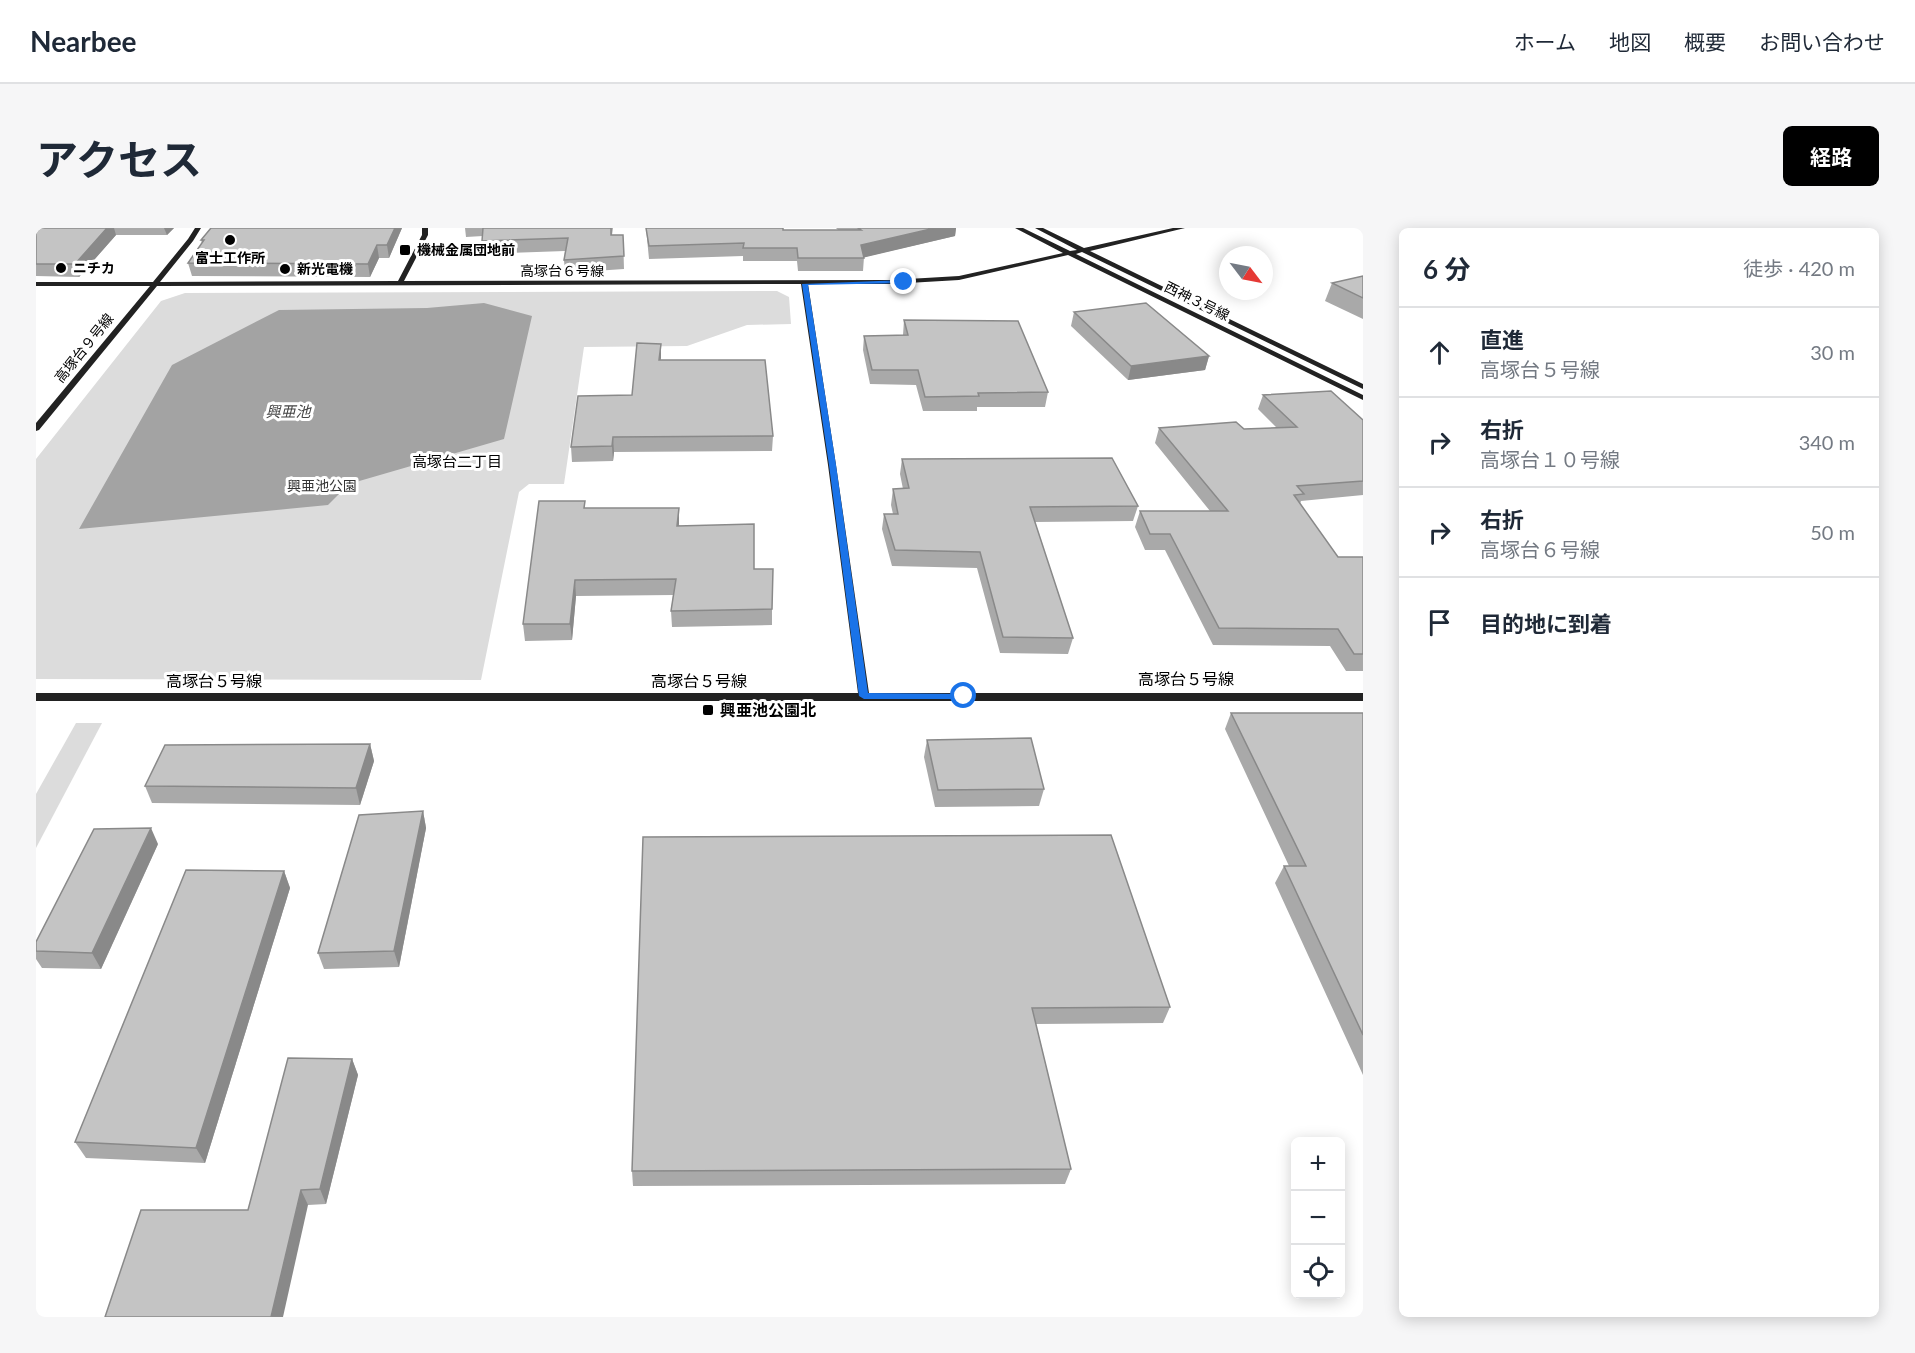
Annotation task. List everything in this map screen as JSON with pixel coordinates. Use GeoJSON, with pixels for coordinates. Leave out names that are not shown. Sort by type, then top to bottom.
{"type":"FeatureCollection","features":[{"type":"Feature","properties":{"kind":"street","name":"高塚台９号線"},"geometry":{"type":"LineString","coordinates":[[36,428],[191,240],[198,228]]}},
{"type":"Feature","properties":{"kind":"street"},"geometry":{"type":"LineString","coordinates":[[400,283],[425,235],[425,228]]}},
{"type":"Feature","properties":{"kind":"street","name":"西神３号線"},"geometry":{"type":"LineString","coordinates":[[1018,228],[1363,398]]}},
{"type":"Feature","properties":{"kind":"street","name":"西神３号線"},"geometry":{"type":"LineString","coordinates":[[1038,228],[1363,387]]}},
{"type":"Feature","properties":{"kind":"street","name":"高塚台６号線"},"geometry":{"type":"LineString","coordinates":[[36,284],[891,282],[959,278],[1182,228]]}},
{"type":"Feature","properties":{"kind":"street"},"geometry":{"type":"LineString","coordinates":[[804,284],[864,696]]}},
{"type":"Feature","properties":{"kind":"street","name":"高塚台５号線"},"geometry":{"type":"LineString","coordinates":[[36,697],[1363,697]]}},
{"type":"Feature","properties":{"kind":"green space","name":"興亜池公園"},"geometry":{"type":"Polygon","coordinates":[[[777,291],[789,297],[791,324],[747,325],[687,346],[584,347],[564,484],[529,484],[519,492],[481,680],[36,679],[36,459],[161,301],[185,293],[777,291]]]}},
{"type":"Feature","properties":{"kind":"green space"},"geometry":{"type":"Polygon","coordinates":[[[76,723],[102,723],[36,848],[36,794],[76,723]]]}},
{"type":"Feature","properties":{"kind":"water","name":"興亜池"},"geometry":{"type":"Polygon","coordinates":[[[484,303],[532,316],[504,439],[349,484],[328,505],[79,529],[172,365],[279,310],[427,308],[484,303]]]}},
{"type":"Feature","properties":{"kind":"building"},"geometry":{"type":"Polygon","coordinates":[[[36,228],[107,228],[75,264],[36,264],[36,228]]]}},
{"type":"Feature","properties":{"kind":"building"},"geometry":{"type":"Polygon","coordinates":[[[211,228],[395,228],[387,245],[377,245],[368,264],[188,263],[211,228]]]}},
{"type":"Feature","properties":{"kind":"building"},"geometry":{"type":"Polygon","coordinates":[[[483,228],[611,228],[611,235],[623,235],[624,256],[564,260],[568,238],[482,241],[483,228]]]}},
{"type":"Feature","properties":{"kind":"building"},"geometry":{"type":"Polygon","coordinates":[[[646,228],[861,230],[858,228],[935,228],[861,245],[864,258],[798,258],[797,248],[743,248],[744,243],[649,246],[646,228]]]}},
{"type":"Feature","properties":{"kind":"building"},"geometry":{"type":"Polygon","coordinates":[[[1363,276],[1363,298],[1332,283],[1363,276]]]}},
{"type":"Feature","properties":{"kind":"building"},"geometry":{"type":"Polygon","coordinates":[[[1146,303],[1209,356],[1131,366],[1074,312],[1146,303]]]}},
{"type":"Feature","properties":{"kind":"building"},"geometry":{"type":"Polygon","coordinates":[[[904,320],[1018,321],[1048,392],[978,393],[979,396],[925,397],[918,370],[872,370],[864,336],[908,335],[904,320]]]}},
{"type":"Feature","properties":{"kind":"building"},"geometry":{"type":"Polygon","coordinates":[[[637,343],[661,344],[659,360],[765,360],[773,436],[613,437],[612,446],[571,447],[578,396],[632,395],[637,343]]]}},
{"type":"Feature","properties":{"kind":"building"},"geometry":{"type":"Polygon","coordinates":[[[1331,391],[1363,420],[1363,481],[1297,486],[1304,494],[1294,495],[1338,557],[1363,557],[1363,654],[1354,654],[1338,629],[1219,628],[1170,534],[1150,534],[1140,511],[1228,511],[1159,428],[1236,422],[1244,429],[1297,427],[1263,395],[1331,391]]]}},
{"type":"Feature","properties":{"kind":"building"},"geometry":{"type":"Polygon","coordinates":[[[1112,458],[1138,506],[1030,507],[1073,638],[1003,637],[980,552],[895,550],[884,514],[898,514],[893,489],[909,488],[902,459],[1112,458]]]}},
{"type":"Feature","properties":{"kind":"building"},"geometry":{"type":"Polygon","coordinates":[[[539,501],[585,501],[584,508],[679,508],[677,526],[754,524],[754,569],[773,569],[772,609],[671,611],[676,579],[575,580],[570,624],[523,624],[539,501]]]}},
{"type":"Feature","properties":{"kind":"building"},"geometry":{"type":"Polygon","coordinates":[[[1231,713],[1363,713],[1363,1035],[1284,866],[1306,866],[1231,713]]]}},
{"type":"Feature","properties":{"kind":"building"},"geometry":{"type":"Polygon","coordinates":[[[1031,738],[1044,789],[938,790],[927,740],[1031,738]]]}},
{"type":"Feature","properties":{"kind":"building"},"geometry":{"type":"Polygon","coordinates":[[[370,744],[356,788],[145,786],[165,745],[370,744]]]}},
{"type":"Feature","properties":{"kind":"building"},"geometry":{"type":"Polygon","coordinates":[[[423,811],[394,951],[318,953],[359,815],[423,811]]]}},
{"type":"Feature","properties":{"kind":"building"},"geometry":{"type":"Polygon","coordinates":[[[151,828],[92,953],[36,951],[36,942],[94,829],[151,828]]]}},
{"type":"Feature","properties":{"kind":"building"},"geometry":{"type":"Polygon","coordinates":[[[1111,835],[1170,1007],[1032,1008],[1071,1169],[632,1171],[643,837],[1111,835]]]}},
{"type":"Feature","properties":{"kind":"building"},"geometry":{"type":"Polygon","coordinates":[[[186,870],[284,871],[196,1148],[75,1142],[186,870]]]}},
{"type":"Feature","properties":{"kind":"building"},"geometry":{"type":"Polygon","coordinates":[[[288,1058],[352,1059],[320,1189],[301,1190],[271,1317],[105,1317],[141,1210],[248,1210],[288,1058]]]}},
{"type":"Feature","properties":{"kind":"place","name":"富士工作所"},"geometry":{"type":"Point","coordinates":[230,240]}},
{"type":"Feature","properties":{"kind":"place","name":"機械金属団地前"},"geometry":{"type":"Point","coordinates":[405,250]}},
{"type":"Feature","properties":{"kind":"place","name":"ニチカ"},"geometry":{"type":"Point","coordinates":[61,268]}},
{"type":"Feature","properties":{"kind":"place","name":"新光電機"},"geometry":{"type":"Point","coordinates":[285,269]}},
{"type":"Feature","properties":{"kind":"place","name":"興亜池公園北"},"geometry":{"type":"Point","coordinates":[708,710]}},
{"type":"Feature","properties":{"kind":"district","name":"高塚台二丁目"},"geometry":{"type":"Point","coordinates":[457,462]}},
{"type":"Feature","properties":{"kind":"route"},"geometry":{"type":"LineString","coordinates":[[904,282],[804,284],[864,696],[964,696]]}}]}
